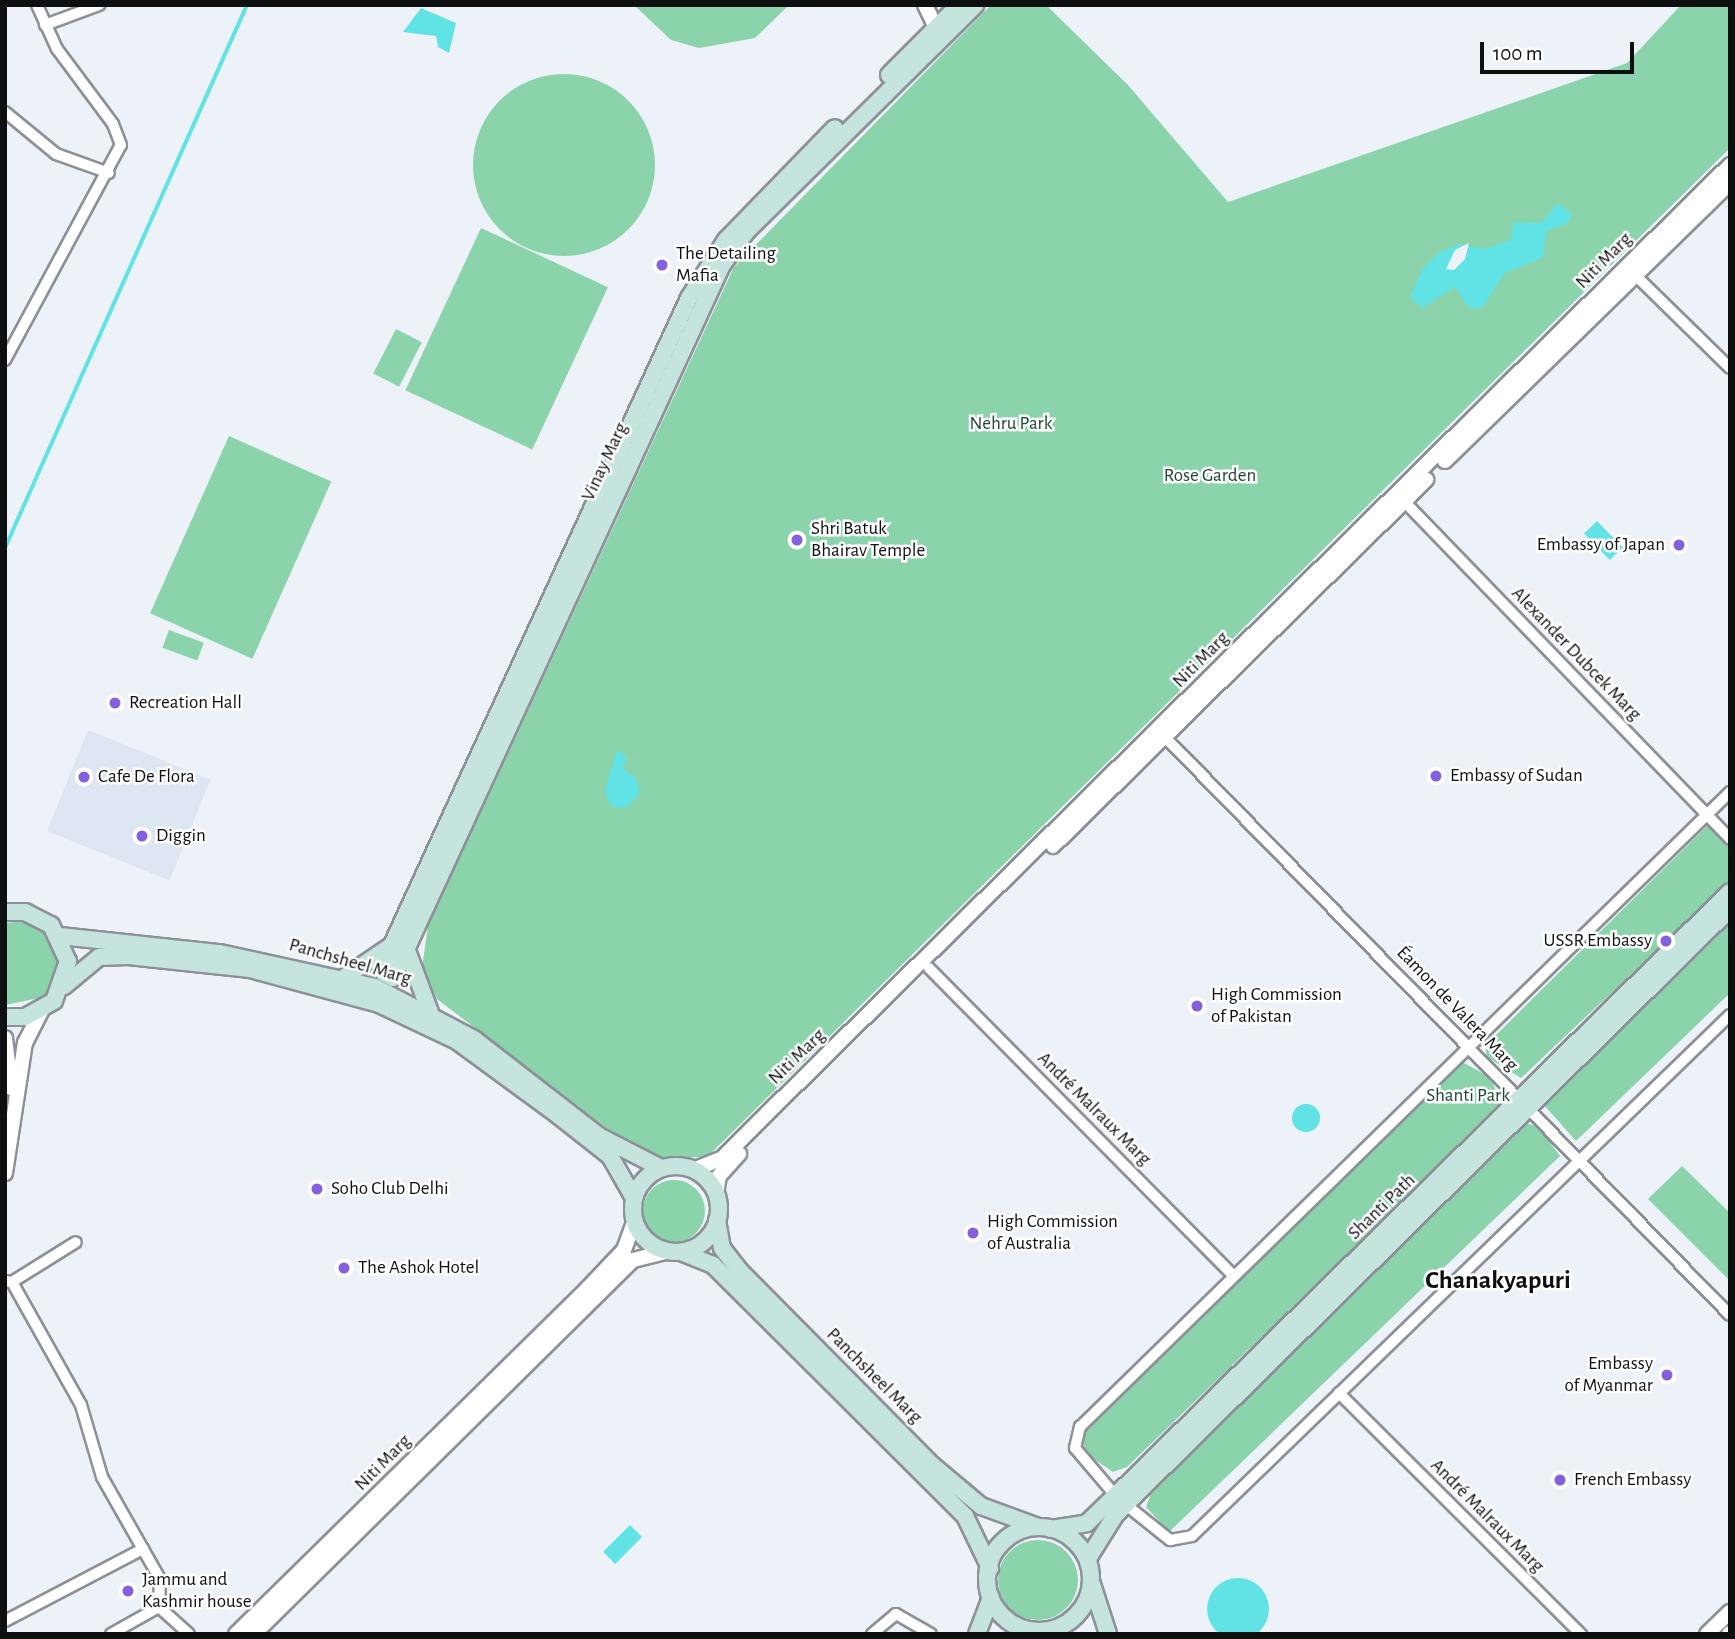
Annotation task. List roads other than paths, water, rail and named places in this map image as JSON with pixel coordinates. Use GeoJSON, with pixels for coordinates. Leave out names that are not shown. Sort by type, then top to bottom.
{"type":"FeatureCollection","features":[{"type":"Feature","properties":{"kind":"main road","name":"Vinay Marg"},"geometry":{"type":"LineString","coordinates":[[408,953],[436,876],[722,265],[745,233],[938,33],[959,5]]}},
{"type":"Feature","properties":{"kind":"main road","name":"Vinay Marg"},"geometry":{"type":"LineString","coordinates":[[392,945],[689,298],[749,215],[938,33],[975,5]]}},
{"type":"Feature","properties":{"kind":"main road","name":"Shanti Path"},"geometry":{"type":"LineString","coordinates":[[1526,1105],[1730,892]]}},
{"type":"Feature","properties":{"kind":"main road","name":"Shanti Path"},"geometry":{"type":"LineString","coordinates":[[1043,1527],[1087,1523],[1120,1499],[1730,909]]}},
{"type":"Feature","properties":{"kind":"main road"},"geometry":{"type":"LineString","coordinates":[[5,912],[39,917],[60,936],[68,961],[64,986]]}},
{"type":"Feature","properties":{"kind":"main road","name":"Panchsheel Marg"},"geometry":{"type":"LineString","coordinates":[[60,936],[220,953],[342,979],[430,1012],[599,1136],[661,1168]]}},
{"type":"Feature","properties":{"kind":"main road"},"geometry":{"type":"LineString","coordinates":[[392,945],[387,977],[399,972],[408,953]]}},
{"type":"Feature","properties":{"kind":"main road"},"geometry":{"type":"LineString","coordinates":[[342,979],[392,945]]}},
{"type":"Feature","properties":{"kind":"main road"},"geometry":{"type":"LineString","coordinates":[[408,953],[430,1012]]}},
{"type":"Feature","properties":{"kind":"main road","name":"Panchsheel Marg"},"geometry":{"type":"LineString","coordinates":[[41,1011],[64,986],[99,957],[128,956],[250,970],[379,1004],[457,1041],[550,1109],[610,1156],[634,1198]]}},
{"type":"Feature","properties":{"kind":"main road"},"geometry":{"type":"LineString","coordinates":[[5,1017],[41,1011]]}},
{"type":"Feature","properties":{"kind":"main road"},"geometry":{"type":"LineString","coordinates":[[661,1168],[693,1170],[716,1193],[717,1220],[706,1240],[675,1252],[645,1240],[634,1223],[634,1198],[647,1177],[661,1168]]}},
{"type":"Feature","properties":{"kind":"main road","name":"Panchsheel Marg"},"geometry":{"type":"LineString","coordinates":[[717,1220],[722,1248],[738,1270],[932,1465],[981,1506],[1043,1527]]}},
{"type":"Feature","properties":{"kind":"main road","name":"Panchsheel Marg"},"geometry":{"type":"LineString","coordinates":[[675,1252],[713,1265],[965,1516],[990,1568]]}},
{"type":"Feature","properties":{"kind":"main road","name":"Shanti Path"},"geometry":{"type":"LineString","coordinates":[[1089,1557],[1093,1542],[1120,1499]]}},
{"type":"Feature","properties":{"kind":"main road"},"geometry":{"type":"LineString","coordinates":[[977,1634],[991,1598],[990,1568],[1005,1541],[1043,1527],[1089,1557],[1091,1579],[1108,1634]]}},
{"type":"Feature","properties":{"kind":"main road"},"geometry":{"type":"LineString","coordinates":[[991,1598],[1016,1633],[1051,1632],[1080,1609],[1091,1579]]}},
{"type":"Feature","properties":{"kind":"street"},"geometry":{"type":"LineString","coordinates":[[7,351],[109,173],[119,134],[72,74],[37,5]]}},
{"type":"Feature","properties":{"kind":"street"},"geometry":{"type":"LineString","coordinates":[[45,25],[99,5]]}},
{"type":"Feature","properties":{"kind":"street"},"geometry":{"type":"LineString","coordinates":[[925,5],[938,33]]}},
{"type":"Feature","properties":{"kind":"street"},"geometry":{"type":"LineString","coordinates":[[5,112],[56,155],[109,173]]}},
{"type":"Feature","properties":{"kind":"street","name":"Niti Marg"},"geometry":{"type":"LineString","coordinates":[[716,1193],[730,1163],[1630,270],[1730,165]]}},
{"type":"Feature","properties":{"kind":"street","name":"Niti Marg"},"geometry":{"type":"LineString","coordinates":[[1630,270],[1730,183]]}},
{"type":"Feature","properties":{"kind":"street"},"geometry":{"type":"LineString","coordinates":[[1630,270],[1730,368]]}},
{"type":"Feature","properties":{"kind":"street","name":"Alexander Dubcek Marg"},"geometry":{"type":"LineString","coordinates":[[1401,498],[1730,839]]}},
{"type":"Feature","properties":{"kind":"street","name":"Niti Marg"},"geometry":{"type":"LineString","coordinates":[[693,1170],[722,1158],[1162,734]]}},
{"type":"Feature","properties":{"kind":"street","name":"Éamon de Valera Marg"},"geometry":{"type":"LineString","coordinates":[[1162,734],[1730,1315]]}},
{"type":"Feature","properties":{"kind":"street"},"geometry":{"type":"LineString","coordinates":[[1730,792],[1080,1427],[1075,1448],[1120,1499],[1155,1531],[1182,1541],[1582,1163],[1730,1014]]}},
{"type":"Feature","properties":{"kind":"street","name":"André Malraux Marg"},"geometry":{"type":"LineString","coordinates":[[929,968],[1233,1275]]}},
{"type":"Feature","properties":{"kind":"street"},"geometry":{"type":"LineString","coordinates":[[5,1173],[25,1043],[41,1011]]}},
{"type":"Feature","properties":{"kind":"street"},"geometry":{"type":"LineString","coordinates":[[5,1038],[11,1057],[5,1144]]}},
{"type":"Feature","properties":{"kind":"street","name":"Niti Marg"},"geometry":{"type":"LineString","coordinates":[[236,1634],[586,1290],[624,1250],[634,1223]]}},
{"type":"Feature","properties":{"kind":"street"},"geometry":{"type":"LineString","coordinates":[[76,1242],[9,1282],[81,1405],[102,1477],[160,1579],[159,1607]]}},
{"type":"Feature","properties":{"kind":"street","name":"Niti Marg"},"geometry":{"type":"LineString","coordinates":[[254,1634],[633,1260],[675,1252]]}},
{"type":"Feature","properties":{"kind":"street","name":"André Malraux Marg"},"geometry":{"type":"LineString","coordinates":[[1339,1393],[1581,1634]]}},
{"type":"Feature","properties":{"kind":"street"},"geometry":{"type":"LineString","coordinates":[[5,1621],[143,1549]]}},
{"type":"Feature","properties":{"kind":"street"},"geometry":{"type":"LineString","coordinates":[[111,1634],[159,1607]]}},
{"type":"Feature","properties":{"kind":"street"},"geometry":{"type":"LineString","coordinates":[[159,1607],[189,1634]]}},
{"type":"Feature","properties":{"kind":"street"},"geometry":{"type":"LineString","coordinates":[[1707,1634],[1730,1612]]}},
{"type":"Feature","properties":{"kind":"street"},"geometry":{"type":"LineString","coordinates":[[872,1634],[896,1614],[930,1634]]}},
{"type":"Feature","properties":{"kind":"water"},"geometry":{"type":"Polygon","coordinates":[[[421,8],[456,23],[449,53],[438,47],[436,36],[403,32],[421,8]]]}},
{"type":"Feature","properties":{"kind":"water"},"geometry":{"type":"Polygon","coordinates":[[[1558,203],[1572,214],[1567,224],[1546,231],[1543,257],[1505,273],[1482,308],[1469,308],[1455,287],[1422,308],[1410,297],[1422,270],[1440,252],[1460,244],[1484,249],[1511,240],[1513,222],[1541,223],[1558,203]]]}},
{"type":"Feature","properties":{"kind":"water"},"geometry":{"type":"Polygon","coordinates":[[[1597,521],[1623,548],[1610,560],[1584,534],[1597,521]]]}},
{"type":"Feature","properties":{"kind":"water"},"geometry":{"type":"Polygon","coordinates":[[[617,750],[627,758],[623,768],[636,778],[640,793],[625,809],[610,805],[605,790],[617,750]]]}},
{"type":"Feature","properties":{"kind":"water"},"geometry":{"type":"Polygon","coordinates":[[[1306,1104],[1316,1108],[1320,1118],[1316,1128],[1306,1132],[1296,1128],[1292,1118],[1296,1108],[1306,1104]]]}},
{"type":"Feature","properties":{"kind":"water"},"geometry":{"type":"Polygon","coordinates":[[[630,1525],[642,1537],[615,1564],[603,1552],[630,1525]]]}},
{"type":"Feature","properties":{"kind":"water"},"geometry":{"type":"Polygon","coordinates":[[[1238,1578],[1250,1580],[1260,1587],[1267,1597],[1267,1621],[1260,1631],[1250,1638],[1238,1640],[1226,1638],[1216,1631],[1209,1621],[1207,1609],[1209,1597],[1216,1587],[1226,1580],[1238,1578]]]}},
{"type":"Feature","properties":{"kind":"waterway"},"geometry":{"type":"LineString","coordinates":[[5,548],[247,5]]}},
{"type":"Feature","properties":{"kind":"place","name":"The Detailing Mafia"},"geometry":{"type":"Point","coordinates":[662,265]}},
{"type":"Feature","properties":{"kind":"place","name":"Shri Batuk Bhairav Temple"},"geometry":{"type":"Point","coordinates":[797,540]}},
{"type":"Feature","properties":{"kind":"place","name":"Embassy of Japan"},"geometry":{"type":"Point","coordinates":[1679,545]}},
{"type":"Feature","properties":{"kind":"place","name":"Recreation Hall"},"geometry":{"type":"Point","coordinates":[115,703]}},
{"type":"Feature","properties":{"kind":"place","name":"Embassy of Sudan"},"geometry":{"type":"Point","coordinates":[1436,776]}},
{"type":"Feature","properties":{"kind":"place","name":"Cafe De Flora"},"geometry":{"type":"Point","coordinates":[84,777]}},
{"type":"Feature","properties":{"kind":"place","name":"Diggin"},"geometry":{"type":"Point","coordinates":[142,836]}},
{"type":"Feature","properties":{"kind":"place","name":"USSR Embassy"},"geometry":{"type":"Point","coordinates":[1666,941]}},
{"type":"Feature","properties":{"kind":"place","name":"High Commission of Pakistan"},"geometry":{"type":"Point","coordinates":[1197,1006]}},
{"type":"Feature","properties":{"kind":"place","name":"Soho Club Delhi"},"geometry":{"type":"Point","coordinates":[317,1189]}},
{"type":"Feature","properties":{"kind":"place","name":"High Commission of Australia"},"geometry":{"type":"Point","coordinates":[973,1233]}},
{"type":"Feature","properties":{"kind":"place","name":"The Ashok Hotel"},"geometry":{"type":"Point","coordinates":[344,1268]}},
{"type":"Feature","properties":{"kind":"place","name":"Embassy of Myanmar"},"geometry":{"type":"Point","coordinates":[1667,1375]}},
{"type":"Feature","properties":{"kind":"place","name":"French Embassy"},"geometry":{"type":"Point","coordinates":[1560,1480]}},
{"type":"Feature","properties":{"kind":"place","name":"Jammu and Kashmir house"},"geometry":{"type":"Point","coordinates":[128,1591]}},
{"type":"Feature","properties":{"kind":"district","name":"Chanakyapuri"},"geometry":{"type":"Point","coordinates":[1498,1281]}},
{"type":"Feature","properties":{"kind":"park label","name":"Nehru Park"},"geometry":{"type":"Point","coordinates":[1011,424]}},
{"type":"Feature","properties":{"kind":"park label","name":"Rose Garden"},"geometry":{"type":"Point","coordinates":[1210,476]}},
{"type":"Feature","properties":{"kind":"park label","name":"Shanti Park"},"geometry":{"type":"Point","coordinates":[1468,1096]}}]}
